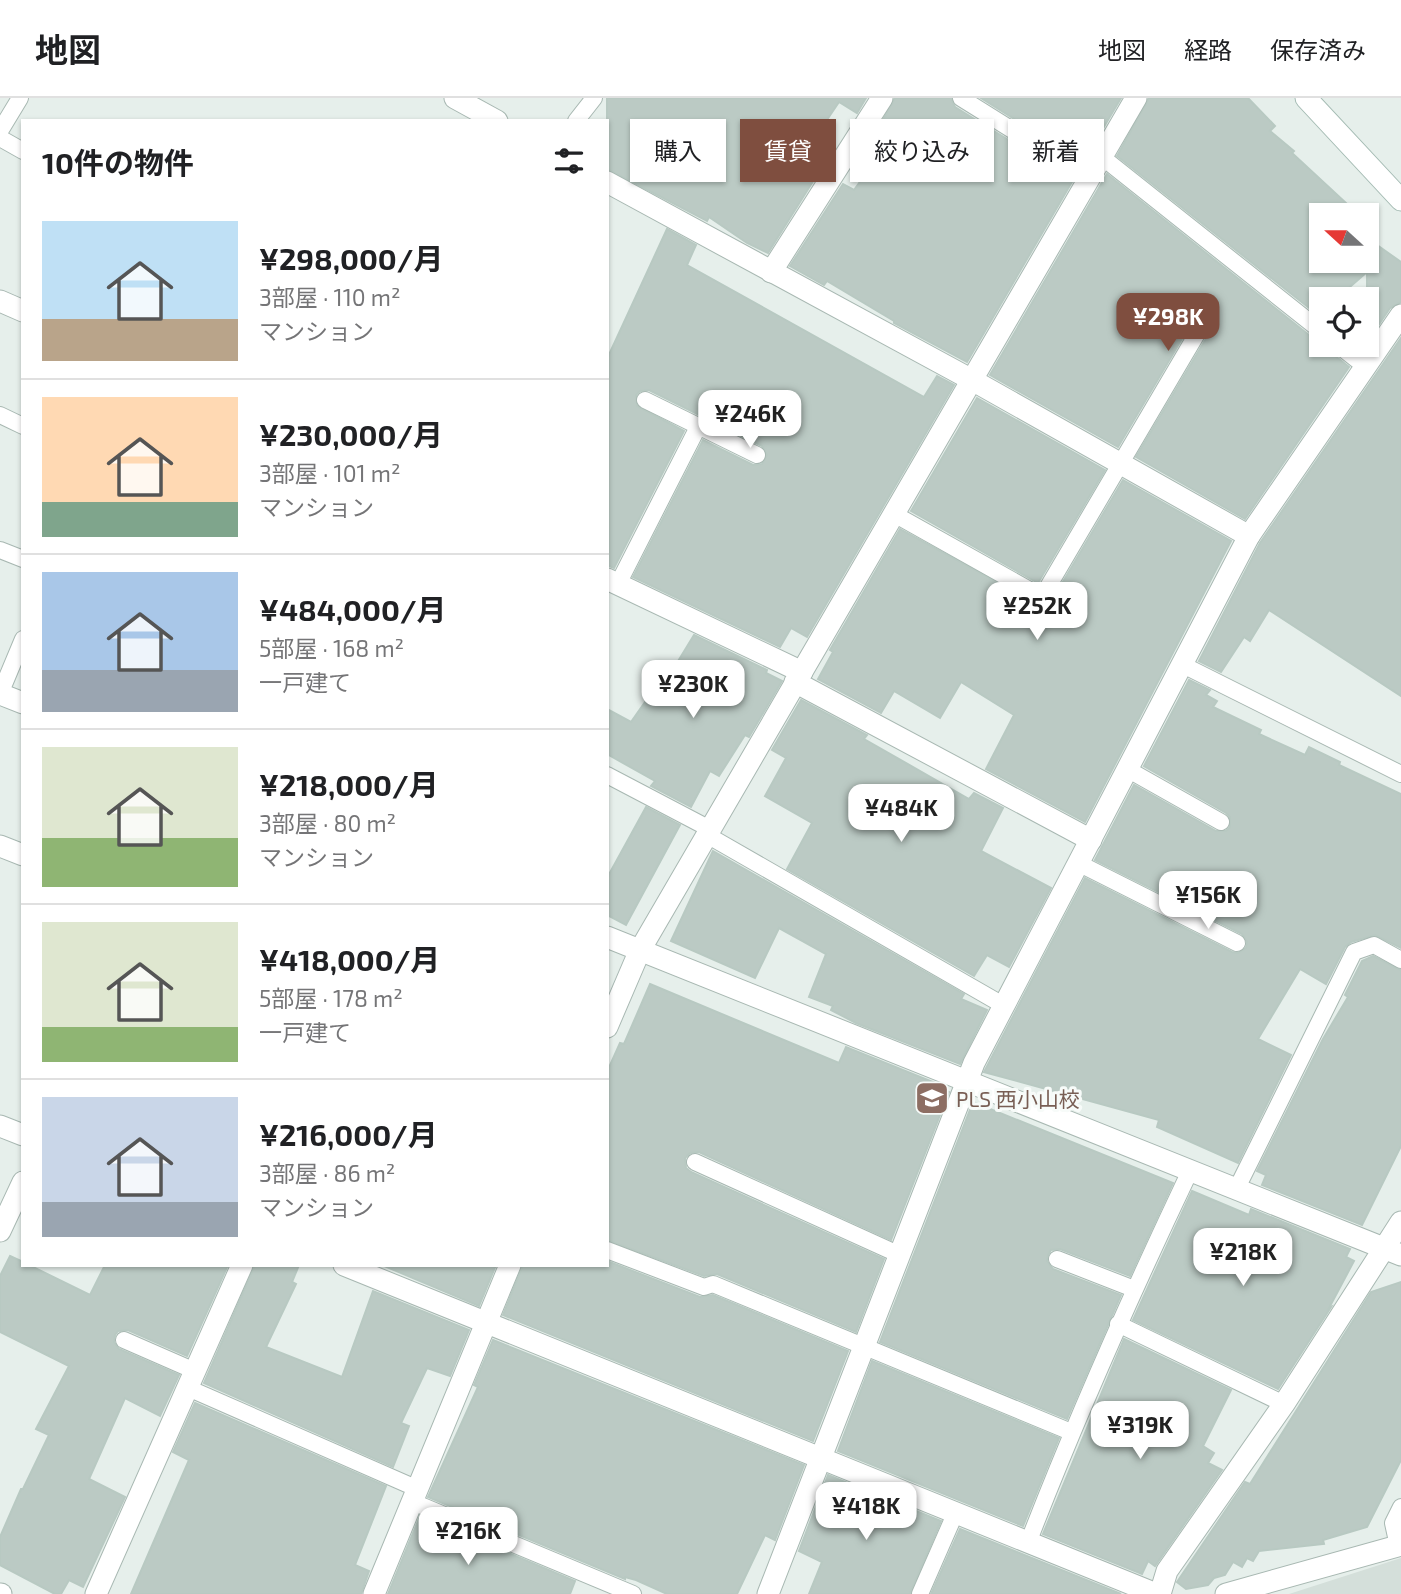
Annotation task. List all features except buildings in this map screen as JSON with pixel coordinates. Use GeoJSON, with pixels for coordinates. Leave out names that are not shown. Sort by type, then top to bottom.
{"type":"FeatureCollection","features":[{"type":"Feature","properties":{"kind":"street"},"geometry":{"type":"LineString","coordinates":[[771,272],[883,98]]}},
{"type":"Feature","properties":{"kind":"street"},"geometry":{"type":"LineString","coordinates":[[1104,154],[1136,98]]}},
{"type":"Feature","properties":{"kind":"street"},"geometry":{"type":"LineString","coordinates":[[1306,98],[1398,192]]}},
{"type":"Feature","properties":{"kind":"street"},"geometry":{"type":"LineString","coordinates":[[463,105],[492,119]]}},
{"type":"Feature","properties":{"kind":"street"},"geometry":{"type":"LineString","coordinates":[[609,1022],[640,950],[1087,182]]}},
{"type":"Feature","properties":{"kind":"street"},"geometry":{"type":"LineString","coordinates":[[609,183],[972,380],[1249,536]]}},
{"type":"Feature","properties":{"kind":"street"},"geometry":{"type":"LineString","coordinates":[[0,301],[21,310]]}},
{"type":"Feature","properties":{"kind":"street"},"geometry":{"type":"LineString","coordinates":[[768,1594],[967,1081],[1003,1005],[1080,864],[1249,536],[1401,315]]}},
{"type":"Feature","properties":{"kind":"street"},"geometry":{"type":"LineString","coordinates":[[613,582],[799,677],[1091,840]]}},
{"type":"Feature","properties":{"kind":"street"},"geometry":{"type":"LineString","coordinates":[[0,694],[21,702]]}},
{"type":"Feature","properties":{"kind":"street"},"geometry":{"type":"LineString","coordinates":[[0,846],[21,854]]}},
{"type":"Feature","properties":{"kind":"street"},"geometry":{"type":"LineString","coordinates":[[609,938],[1393,1252]]}},
{"type":"Feature","properties":{"kind":"street"},"geometry":{"type":"LineString","coordinates":[[0,1126],[21,1134]]}},
{"type":"Feature","properties":{"kind":"street"},"geometry":{"type":"LineString","coordinates":[[0,1231],[21,1186]]}},
{"type":"Feature","properties":{"kind":"street"},"geometry":{"type":"LineString","coordinates":[[349,1267],[954,1514],[1158,1594],[1167,1571],[1393,1252],[1401,1222]]}},
{"type":"Feature","properties":{"kind":"street"},"geometry":{"type":"LineString","coordinates":[[96,1594],[241,1267]]}},
{"type":"Feature","properties":{"kind":"street"},"geometry":{"type":"LineString","coordinates":[[374,1594],[488,1324],[509,1267]]}},
{"type":"Feature","properties":{"kind":"street"},"geometry":{"type":"LineString","coordinates":[[1226,1594],[1400,1545]]}},
{"type":"Feature","properties":{"kind":"lane"},"geometry":{"type":"LineString","coordinates":[[0,131],[20,98]]}},
{"type":"Feature","properties":{"kind":"lane"},"geometry":{"type":"LineString","coordinates":[[578,119],[594,98]]}},
{"type":"Feature","properties":{"kind":"lane"},"geometry":{"type":"LineString","coordinates":[[961,98],[1008,127]]}},
{"type":"Feature","properties":{"kind":"lane"},"geometry":{"type":"LineString","coordinates":[[0,138],[21,149]]}},
{"type":"Feature","properties":{"kind":"lane"},"geometry":{"type":"LineString","coordinates":[[1104,159],[1309,321]]}},
{"type":"Feature","properties":{"kind":"lane"},"geometry":{"type":"LineString","coordinates":[[894,514],[1042,597],[1123,464],[1208,315]]}},
{"type":"Feature","properties":{"kind":"lane"},"geometry":{"type":"LineString","coordinates":[[1353,357],[1366,367]]}},
{"type":"Feature","properties":{"kind":"lane"},"geometry":{"type":"LineString","coordinates":[[645,400],[757,455]]}},
{"type":"Feature","properties":{"kind":"lane"},"geometry":{"type":"LineString","coordinates":[[0,415],[21,425]]}},
{"type":"Feature","properties":{"kind":"lane"},"geometry":{"type":"LineString","coordinates":[[613,582],[698,427]]}},
{"type":"Feature","properties":{"kind":"lane"},"geometry":{"type":"LineString","coordinates":[[0,550],[21,558]]}},
{"type":"Feature","properties":{"kind":"lane"},"geometry":{"type":"LineString","coordinates":[[0,694],[21,644]]}},
{"type":"Feature","properties":{"kind":"lane"},"geometry":{"type":"LineString","coordinates":[[1181,664],[1401,774]]}},
{"type":"Feature","properties":{"kind":"lane"},"geometry":{"type":"LineString","coordinates":[[1127,769],[1221,822]]}},
{"type":"Feature","properties":{"kind":"lane"},"geometry":{"type":"LineString","coordinates":[[609,776],[1003,1005]]}},
{"type":"Feature","properties":{"kind":"lane"},"geometry":{"type":"LineString","coordinates":[[1080,864],[1237,943]]}},
{"type":"Feature","properties":{"kind":"lane"},"geometry":{"type":"LineString","coordinates":[[1236,1189],[1354,952],[1374,945],[1401,960]]}},
{"type":"Feature","properties":{"kind":"lane"},"geometry":{"type":"LineString","coordinates":[[695,1162],[900,1255]]}},
{"type":"Feature","properties":{"kind":"lane"},"geometry":{"type":"LineString","coordinates":[[1028,1543],[1071,1432],[1118,1324],[1190,1171]]}},
{"type":"Feature","properties":{"kind":"lane"},"geometry":{"type":"LineString","coordinates":[[609,1251],[704,1287],[713,1284],[1071,1432]]}},
{"type":"Feature","properties":{"kind":"lane"},"geometry":{"type":"LineString","coordinates":[[1057,1259],[1134,1289]]}},
{"type":"Feature","properties":{"kind":"lane"},"geometry":{"type":"LineString","coordinates":[[1118,1324],[1284,1404]]}},
{"type":"Feature","properties":{"kind":"lane"},"geometry":{"type":"LineString","coordinates":[[124,1340],[191,1380],[416,1495],[633,1594]]}},
{"type":"Feature","properties":{"kind":"lane"},"geometry":{"type":"LineString","coordinates":[[1400,1545],[1393,1523],[1401,1507]]}},
{"type":"Feature","properties":{"kind":"lane"},"geometry":{"type":"LineString","coordinates":[[920,1594],[954,1514]]}},
{"type":"Feature","properties":{"kind":"shaded area"},"geometry":{"type":"Polygon","coordinates":[[[1401,1558],[1401,1594],[1289,1594],[1401,1558]]]}},
{"type":"Feature","properties":{"kind":"place","name":"PLS 西小山校"},"geometry":{"type":"Point","coordinates":[932,1098]}}]}
